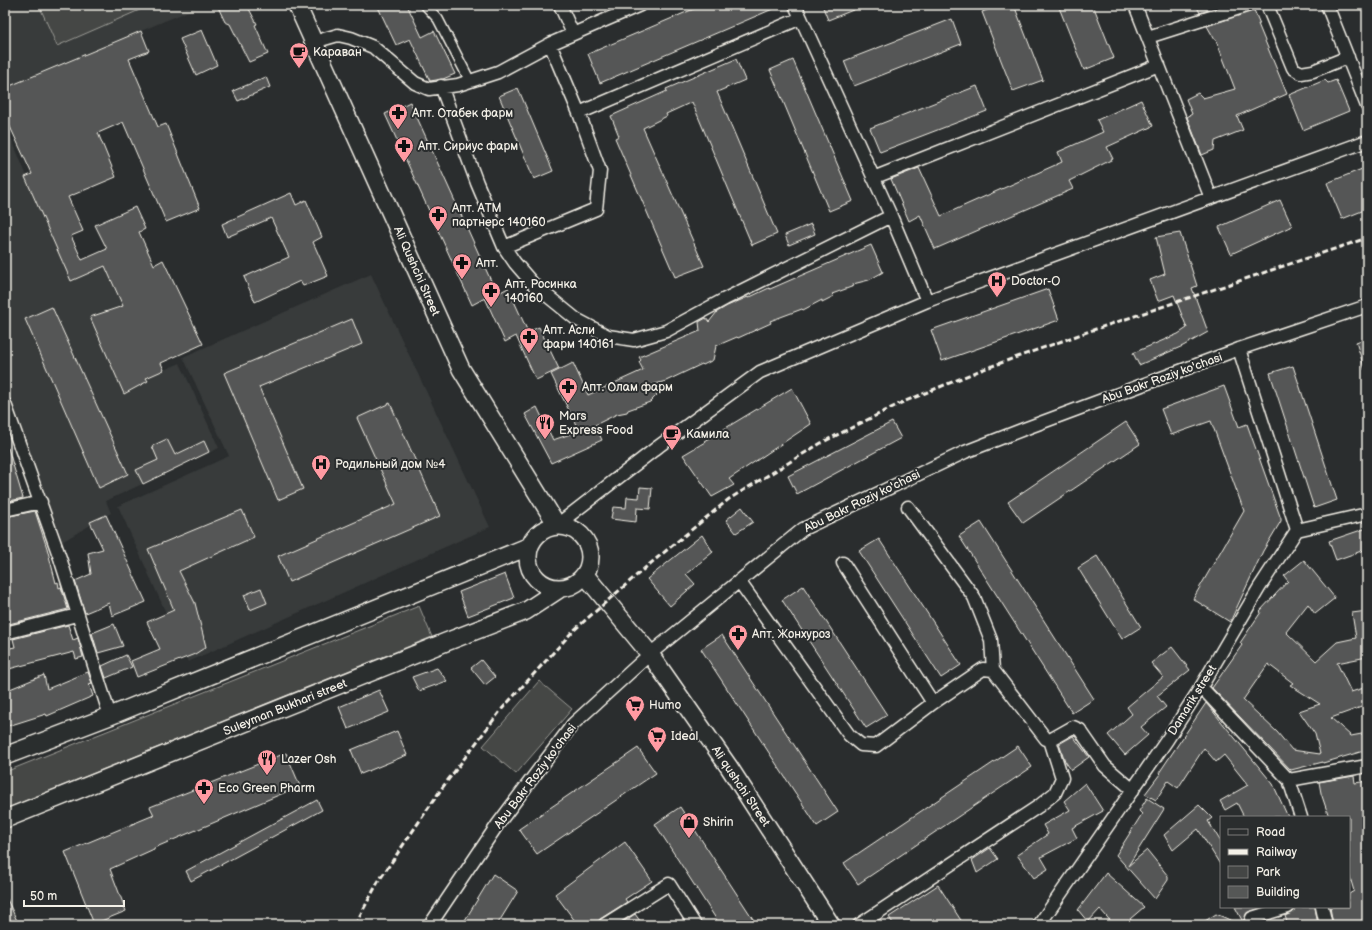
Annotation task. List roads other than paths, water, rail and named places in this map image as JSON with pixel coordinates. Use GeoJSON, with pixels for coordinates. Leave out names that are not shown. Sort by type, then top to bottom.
{"type":"FeatureCollection","features":[{"type":"Feature","properties":{"kind":"main road","name":"Ali Qushchi Street"},"geometry":{"type":"LineString","coordinates":[[297,5],[461,369],[557,525]]}},
{"type":"Feature","properties":{"kind":"main road"},"geometry":{"type":"LineString","coordinates":[[557,525],[567,526],[577,530],[589,547],[590,557],[585,575],[578,582],[561,588],[551,587],[534,575],[528,556],[530,546],[534,538],[548,527],[557,525]]}},
{"type":"Feature","properties":{"kind":"main road"},"geometry":{"type":"LineString","coordinates":[[5,756],[110,716],[530,546]]}},
{"type":"Feature","properties":{"kind":"main road"},"geometry":{"type":"LineString","coordinates":[[504,557],[526,570],[530,579],[534,590],[526,611]]}},
{"type":"Feature","properties":{"kind":"main road","name":"Ali qushchi Street"},"geometry":{"type":"LineString","coordinates":[[585,575],[650,654],[729,767],[831,925]]}},
{"type":"Feature","properties":{"kind":"main road","name":"Suleyman Bukhari street"},"geometry":{"type":"LineString","coordinates":[[5,819],[526,611],[561,588]]}},
{"type":"Feature","properties":{"kind":"street"},"geometry":{"type":"LineString","coordinates":[[425,5],[438,19],[470,81]]}},
{"type":"Feature","properties":{"kind":"street"},"geometry":{"type":"LineString","coordinates":[[560,5],[573,34]]}},
{"type":"Feature","properties":{"kind":"street"},"geometry":{"type":"LineString","coordinates":[[314,42],[338,35],[352,38],[373,47],[415,82],[429,89],[441,86],[458,85],[498,72],[550,44],[640,5]]}},
{"type":"Feature","properties":{"kind":"street"},"geometry":{"type":"LineString","coordinates":[[795,5],[891,216],[927,301]]}},
{"type":"Feature","properties":{"kind":"street"},"geometry":{"type":"LineString","coordinates":[[1135,5],[1210,198]]}},
{"type":"Feature","properties":{"kind":"street"},"geometry":{"type":"LineString","coordinates":[[1148,37],[1248,5]]}},
{"type":"Feature","properties":{"kind":"street"},"geometry":{"type":"LineString","coordinates":[[1267,5],[1293,68],[1301,73],[1313,71],[1348,57]]}},
{"type":"Feature","properties":{"kind":"street"},"geometry":{"type":"LineString","coordinates":[[1327,5],[1367,106]]}},
{"type":"Feature","properties":{"kind":"street"},"geometry":{"type":"LineString","coordinates":[[579,113],[801,18]]}},
{"type":"Feature","properties":{"kind":"street"},"geometry":{"type":"LineString","coordinates":[[504,247],[596,209],[600,171],[579,113],[550,44]]}},
{"type":"Feature","properties":{"kind":"street"},"geometry":{"type":"LineString","coordinates":[[873,178],[1159,65]]}},
{"type":"Feature","properties":{"kind":"street"},"geometry":{"type":"LineString","coordinates":[[441,86],[477,183],[504,247],[515,263],[534,285],[576,319],[608,336],[634,340],[666,331],[725,299],[891,216]]}},
{"type":"Feature","properties":{"kind":"street"},"geometry":{"type":"LineString","coordinates":[[557,525],[659,446],[760,372],[927,301],[1367,141]]}},
{"type":"Feature","properties":{"kind":"street","name":"Abu Bakr Roziy ko'chasi"},"geometry":{"type":"LineString","coordinates":[[430,925],[498,824],[573,724],[650,654],[803,529],[965,452],[1239,349],[1367,306]]}},
{"type":"Feature","properties":{"kind":"street"},"geometry":{"type":"LineString","coordinates":[[1239,349],[1297,530],[1367,514]]}},
{"type":"Feature","properties":{"kind":"street"},"geometry":{"type":"LineString","coordinates":[[5,404],[60,558],[110,716]]}},
{"type":"Feature","properties":{"kind":"street"},"geometry":{"type":"LineString","coordinates":[[5,510],[41,502]]}},
{"type":"Feature","properties":{"kind":"street"},"geometry":{"type":"LineString","coordinates":[[860,925],[1039,806],[1056,793],[1062,778],[1050,740],[1046,738],[993,670],[991,640],[974,597],[908,506]]}},
{"type":"Feature","properties":{"kind":"street","name":"Damarik street"},"geometry":{"type":"LineString","coordinates":[[1040,925],[1133,790],[1201,687],[1259,588],[1297,530]]}},
{"type":"Feature","properties":{"kind":"street"},"geometry":{"type":"LineString","coordinates":[[843,563],[933,704]]}},
{"type":"Feature","properties":{"kind":"street"},"geometry":{"type":"LineString","coordinates":[[739,581],[849,735],[861,745],[876,746],[983,669],[993,670]]}},
{"type":"Feature","properties":{"kind":"street"},"geometry":{"type":"LineString","coordinates":[[5,633],[77,615]]}},
{"type":"Feature","properties":{"kind":"street"},"geometry":{"type":"LineString","coordinates":[[1201,687],[1290,780],[1301,816]]}},
{"type":"Feature","properties":{"kind":"street"},"geometry":{"type":"LineString","coordinates":[[1050,740],[1073,727],[1080,730],[1105,766],[1133,790]]}},
{"type":"Feature","properties":{"kind":"street"},"geometry":{"type":"LineString","coordinates":[[1290,780],[1367,766]]}},
{"type":"Feature","properties":{"kind":"street"},"geometry":{"type":"LineString","coordinates":[[604,925],[669,884],[695,925]]}},
{"type":"Feature","properties":{"kind":"street"},"geometry":{"type":"LineString","coordinates":[[1250,925],[1252,918],[1285,908]]}},
{"type":"Feature","properties":{"kind":"street"},"geometry":{"type":"LineString","coordinates":[[1322,908],[1326,925]]}},
{"type":"Feature","properties":{"kind":"railway"},"geometry":{"type":"LineString","coordinates":[[355,925],[378,882],[442,788],[501,710],[573,631],[645,568],[729,499],[821,443],[901,403],[981,370],[1090,331],[1367,238]]}},
{"type":"Feature","properties":{"kind":"place","name":"Караван"},"geometry":{"type":"Point","coordinates":[299,69]}},
{"type":"Feature","properties":{"kind":"place","name":"Апт. Отабек фарм"},"geometry":{"type":"Point","coordinates":[398,130]}},
{"type":"Feature","properties":{"kind":"place","name":"Апт. Сириус фарм"},"geometry":{"type":"Point","coordinates":[404,163]}},
{"type":"Feature","properties":{"kind":"place","name":"Апт. АТМ партнерс 140160"},"geometry":{"type":"Point","coordinates":[438,232]}},
{"type":"Feature","properties":{"kind":"place","name":"Апт."},"geometry":{"type":"Point","coordinates":[462,280]}},
{"type":"Feature","properties":{"kind":"place","name":"Doctor-O"},"geometry":{"type":"Point","coordinates":[997,298]}},
{"type":"Feature","properties":{"kind":"place","name":"Апт. Росинка 140160"},"geometry":{"type":"Point","coordinates":[491,308]}},
{"type":"Feature","properties":{"kind":"place","name":"Апт. Асли фарм 140161"},"geometry":{"type":"Point","coordinates":[529,354]}},
{"type":"Feature","properties":{"kind":"place","name":"Апт. Олам фарм"},"geometry":{"type":"Point","coordinates":[568,404]}},
{"type":"Feature","properties":{"kind":"place","name":"Mars Express Food"},"geometry":{"type":"Point","coordinates":[545,440]}},
{"type":"Feature","properties":{"kind":"place","name":"Камила"},"geometry":{"type":"Point","coordinates":[672,451]}},
{"type":"Feature","properties":{"kind":"place","name":"Родильный дом №4"},"geometry":{"type":"Point","coordinates":[321,481]}},
{"type":"Feature","properties":{"kind":"place","name":"Апт. Жонхуроз"},"geometry":{"type":"Point","coordinates":[738,651]}},
{"type":"Feature","properties":{"kind":"place","name":"Humo"},"geometry":{"type":"Point","coordinates":[635,722]}},
{"type":"Feature","properties":{"kind":"place","name":"Ideal"},"geometry":{"type":"Point","coordinates":[657,753]}},
{"type":"Feature","properties":{"kind":"place","name":"Lazer Osh"},"geometry":{"type":"Point","coordinates":[267,776]}},
{"type":"Feature","properties":{"kind":"place","name":"Eco Green Pharm"},"geometry":{"type":"Point","coordinates":[204,805]}},
{"type":"Feature","properties":{"kind":"place","name":"Shirin"},"geometry":{"type":"Point","coordinates":[689,839]}}]}
